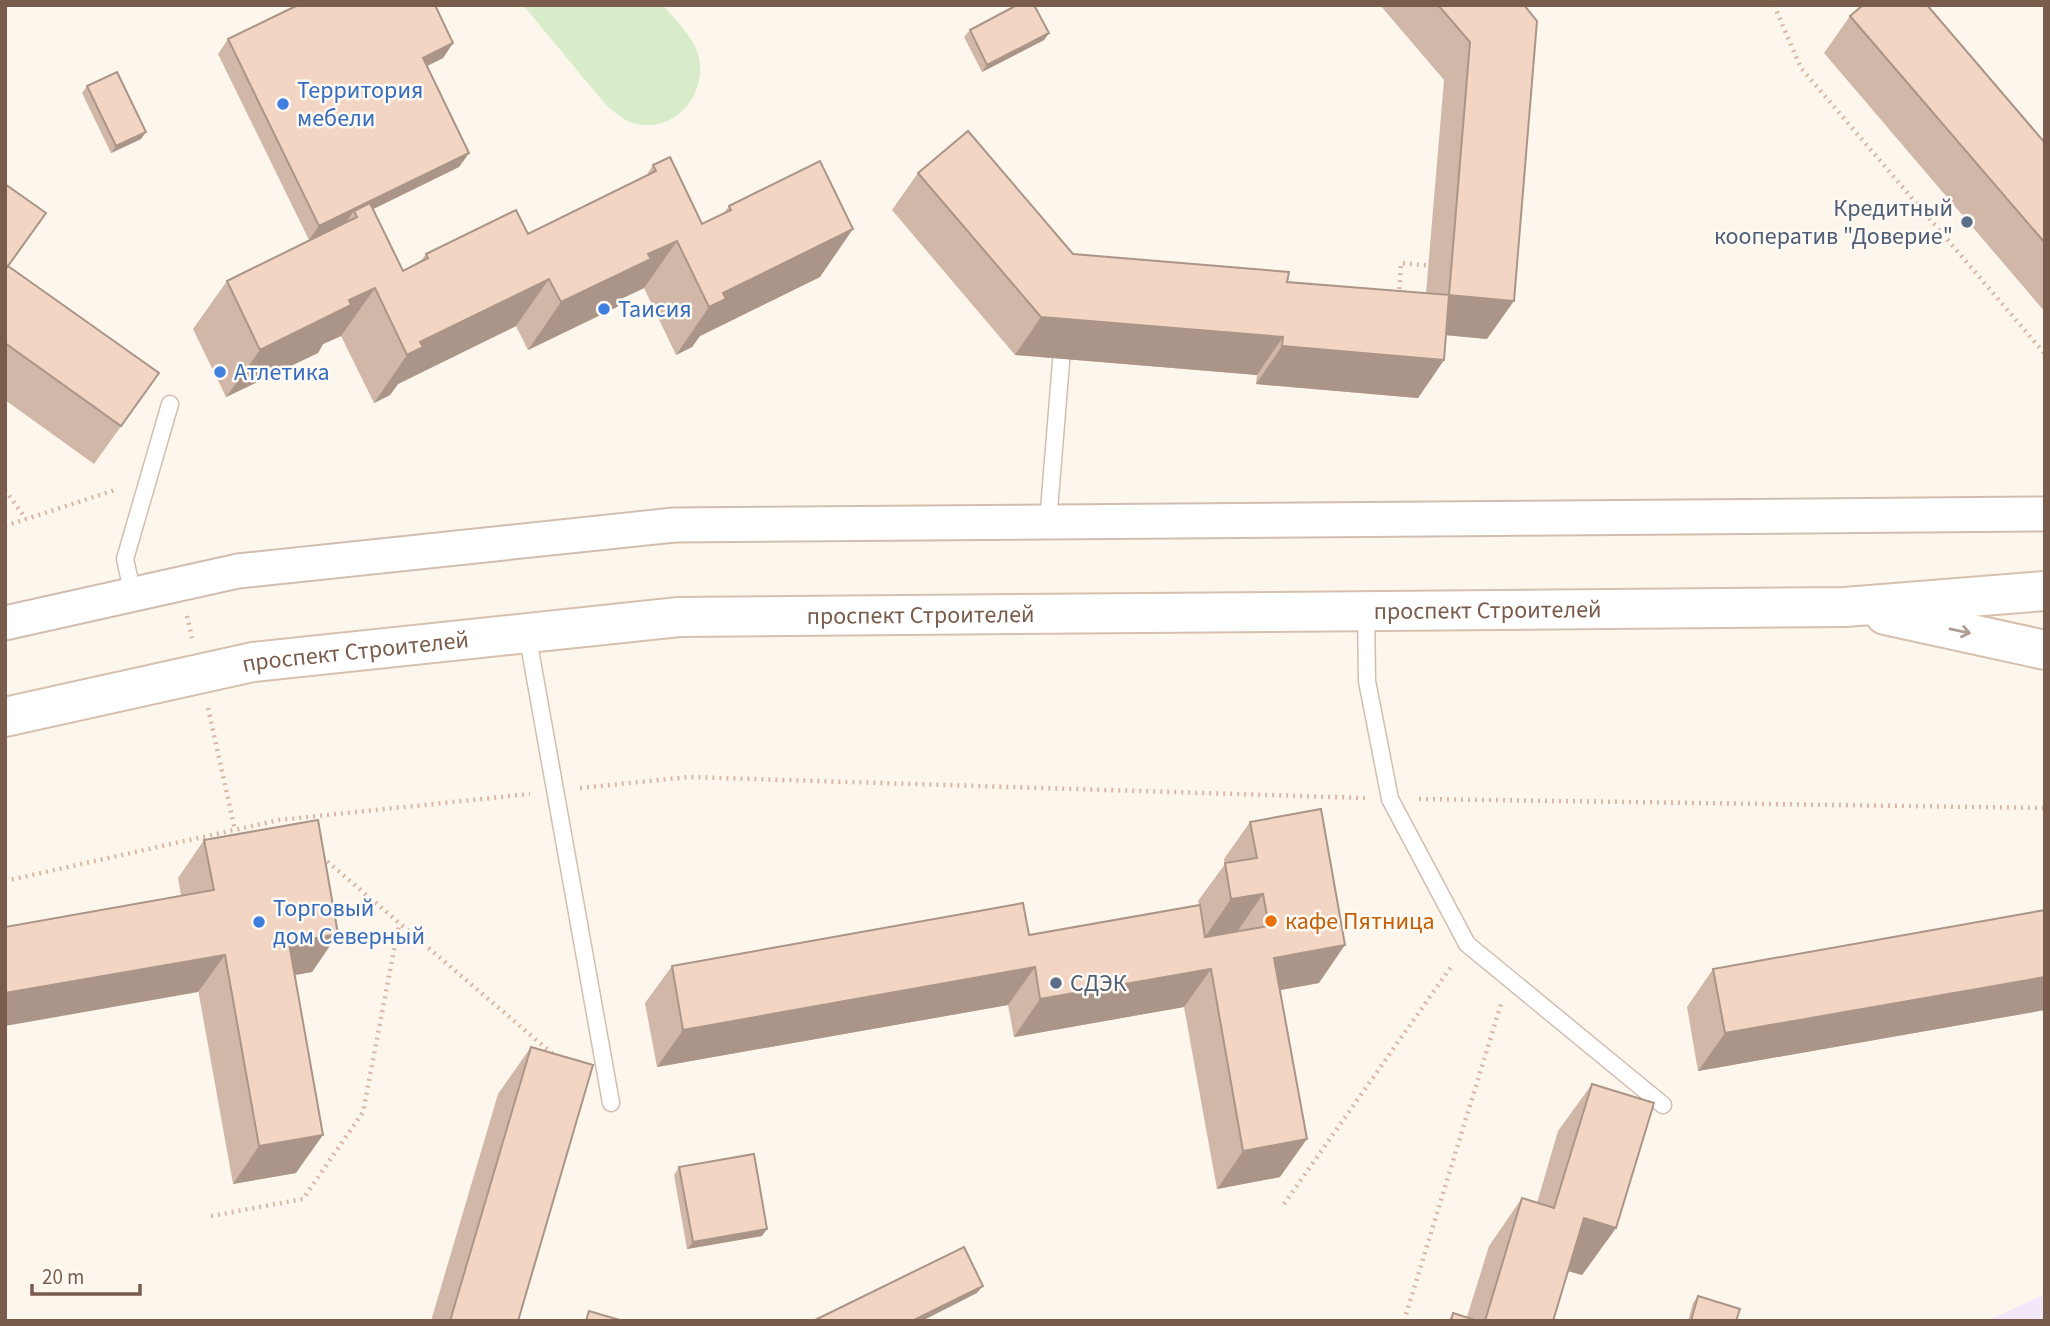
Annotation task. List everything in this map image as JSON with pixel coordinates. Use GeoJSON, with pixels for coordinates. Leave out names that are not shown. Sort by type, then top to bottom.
{"type":"FeatureCollection","features":[{"type":"Feature","properties":{"kind":"street"},"geometry":{"type":"LineString","coordinates":[[5,623],[238,571],[674,524],[2045,514]]}},
{"type":"Feature","properties":{"kind":"street","name":"проспект Строителей"},"geometry":{"type":"LineString","coordinates":[[5,717],[253,662],[679,617],[1845,607],[2045,591]]}},
{"type":"Feature","properties":{"kind":"street","name":"проспект Строителей"},"geometry":{"type":"LineString","coordinates":[[1845,607],[2045,650]]}},
{"type":"Feature","properties":{"kind":"lane"},"geometry":{"type":"LineString","coordinates":[[1048,522],[1065,317]]}},
{"type":"Feature","properties":{"kind":"lane"},"geometry":{"type":"LineString","coordinates":[[133,595],[125,559],[170,404]]}},
{"type":"Feature","properties":{"kind":"lane"},"geometry":{"type":"LineString","coordinates":[[1366,611],[1367,681],[1390,799],[1467,944],[1663,1105]]}},
{"type":"Feature","properties":{"kind":"lane"},"geometry":{"type":"LineString","coordinates":[[527,633],[611,1103]]}},
{"type":"Feature","properties":{"kind":"path"},"geometry":{"type":"LineString","coordinates":[[1774,5],[1801,68],[2045,354]]}},
{"type":"Feature","properties":{"kind":"path"},"geometry":{"type":"LineString","coordinates":[[1398,304],[1401,263],[1441,267]]}},
{"type":"Feature","properties":{"kind":"path"},"geometry":{"type":"LineString","coordinates":[[5,526],[148,479]]}},
{"type":"Feature","properties":{"kind":"path"},"geometry":{"type":"LineString","coordinates":[[5,489],[26,519]]}},
{"type":"Feature","properties":{"kind":"path"},"geometry":{"type":"LineString","coordinates":[[5,881],[279,820],[689,776],[1390,799],[2045,808]]}},
{"type":"Feature","properties":{"kind":"path"},"geometry":{"type":"LineString","coordinates":[[279,820],[289,829]]}},
{"type":"Feature","properties":{"kind":"path"},"geometry":{"type":"LineString","coordinates":[[319,855],[558,1058]]}},
{"type":"Feature","properties":{"kind":"path"},"geometry":{"type":"LineString","coordinates":[[211,1216],[303,1199],[363,1112],[399,923]]}},
{"type":"Feature","properties":{"kind":"path"},"geometry":{"type":"LineString","coordinates":[[1284,1204],[1467,944]]}},
{"type":"Feature","properties":{"kind":"path"},"geometry":{"type":"LineString","coordinates":[[1404,1321],[1509,978]]}},
{"type":"Feature","properties":{"kind":"shaded area"},"geometry":{"type":"Polygon","coordinates":[[[2045,1294],[2045,1321],[1987,1321],[2045,1294]]]}},
{"type":"Feature","properties":{"kind":"green space"},"geometry":{"type":"Polygon","coordinates":[[[523,5],[663,5],[696,47],[700,69],[693,96],[675,117],[662,123],[648,125],[626,120],[606,105],[523,5]]]}},
{"type":"Feature","properties":{"kind":"building"},"geometry":{"type":"Polygon","coordinates":[[[298,5],[435,5],[453,43],[423,58],[469,153],[319,226],[228,39],[298,5]]]}},
{"type":"Feature","properties":{"kind":"building"},"geometry":{"type":"Polygon","coordinates":[[[1017,5],[1034,5],[1049,33],[987,65],[970,30],[1017,5]]]}},
{"type":"Feature","properties":{"kind":"building"},"geometry":{"type":"Polygon","coordinates":[[[1438,5],[1524,5],[1537,21],[1514,301],[1449,295],[1470,42],[1438,5]]]}},
{"type":"Feature","properties":{"kind":"building"},"geometry":{"type":"Polygon","coordinates":[[[1863,5],[1927,5],[2045,143],[2045,243],[1850,16],[1863,5]]]}},
{"type":"Feature","properties":{"kind":"building"},"geometry":{"type":"Polygon","coordinates":[[[117,72],[146,132],[116,146],[87,86],[117,72]]]}},
{"type":"Feature","properties":{"kind":"building"},"geometry":{"type":"Polygon","coordinates":[[[968,131],[1073,254],[1289,272],[1287,282],[1449,295],[1444,360],[1282,346],[1283,337],[1041,317],[918,173],[968,131]]]}},
{"type":"Feature","properties":{"kind":"building"},"geometry":{"type":"Polygon","coordinates":[[[670,157],[702,224],[731,210],[729,206],[820,161],[853,229],[723,293],[726,299],[709,307],[677,241],[648,254],[651,259],[561,302],[549,279],[420,342],[423,347],[407,355],[375,288],[349,300],[351,305],[260,350],[227,281],[357,217],[354,211],[370,203],[403,271],[428,258],[426,254],[516,210],[528,234],[656,171],[653,165],[670,157]]]}},
{"type":"Feature","properties":{"kind":"building"},"geometry":{"type":"Polygon","coordinates":[[[5,184],[46,213],[8,266],[5,264],[5,184]]]}},
{"type":"Feature","properties":{"kind":"building"},"geometry":{"type":"Polygon","coordinates":[[[8,266],[159,373],[121,426],[5,343],[5,270],[8,266]]]}},
{"type":"Feature","properties":{"kind":"building"},"geometry":{"type":"Polygon","coordinates":[[[1321,809],[1345,945],[1274,958],[1307,1139],[1243,1151],[1211,969],[1040,999],[1035,967],[683,1030],[672,966],[1023,903],[1029,935],[1200,905],[1205,937],[1269,926],[1263,894],[1231,899],[1225,863],[1257,858],[1250,822],[1321,809]]]}},
{"type":"Feature","properties":{"kind":"building"},"geometry":{"type":"Polygon","coordinates":[[[318,820],[338,934],[289,943],[323,1135],[259,1146],[225,955],[5,993],[5,927],[214,890],[204,840],[318,820]]]}},
{"type":"Feature","properties":{"kind":"building"},"geometry":{"type":"Polygon","coordinates":[[[2045,910],[2045,977],[1725,1033],[1713,969],[2045,910]]]}},
{"type":"Feature","properties":{"kind":"building"},"geometry":{"type":"Polygon","coordinates":[[[531,1047],[593,1065],[518,1321],[450,1321],[531,1047]]]}},
{"type":"Feature","properties":{"kind":"building"},"geometry":{"type":"Polygon","coordinates":[[[1592,1084],[1654,1103],[1616,1228],[1584,1218],[1553,1321],[1485,1321],[1522,1198],[1554,1208],[1592,1084]]]}},
{"type":"Feature","properties":{"kind":"building"},"geometry":{"type":"Polygon","coordinates":[[[754,1154],[767,1229],[693,1242],[679,1167],[754,1154]]]}},
{"type":"Feature","properties":{"kind":"building"},"geometry":{"type":"Polygon","coordinates":[[[964,1247],[983,1286],[912,1321],[813,1321],[964,1247]]]}},
{"type":"Feature","properties":{"kind":"building"},"geometry":{"type":"Polygon","coordinates":[[[1698,1296],[1740,1309],[1736,1321],[1691,1321],[1698,1296]]]}},
{"type":"Feature","properties":{"kind":"building"},"geometry":{"type":"Polygon","coordinates":[[[589,1311],[623,1321],[586,1321],[589,1311]]]}},
{"type":"Feature","properties":{"kind":"building"},"geometry":{"type":"Polygon","coordinates":[[[1453,1313],[1478,1321],[1451,1321],[1453,1313]]]}},
{"type":"Feature","properties":{"kind":"place","name":"Территория мебели"},"geometry":{"type":"Point","coordinates":[283,104]}},
{"type":"Feature","properties":{"kind":"place","name":"Кредитный кооператив \"Доверие\""},"geometry":{"type":"Point","coordinates":[1967,222]}},
{"type":"Feature","properties":{"kind":"place","name":"Таисия"},"geometry":{"type":"Point","coordinates":[604,309]}},
{"type":"Feature","properties":{"kind":"place","name":"Атлетика"},"geometry":{"type":"Point","coordinates":[220,372]}},
{"type":"Feature","properties":{"kind":"place","name":"кафе Пятница"},"geometry":{"type":"Point","coordinates":[1271,921]}},
{"type":"Feature","properties":{"kind":"place","name":"Торговый дом Северный"},"geometry":{"type":"Point","coordinates":[259,922]}},
{"type":"Feature","properties":{"kind":"place","name":"СДЭК"},"geometry":{"type":"Point","coordinates":[1056,983]}}]}
